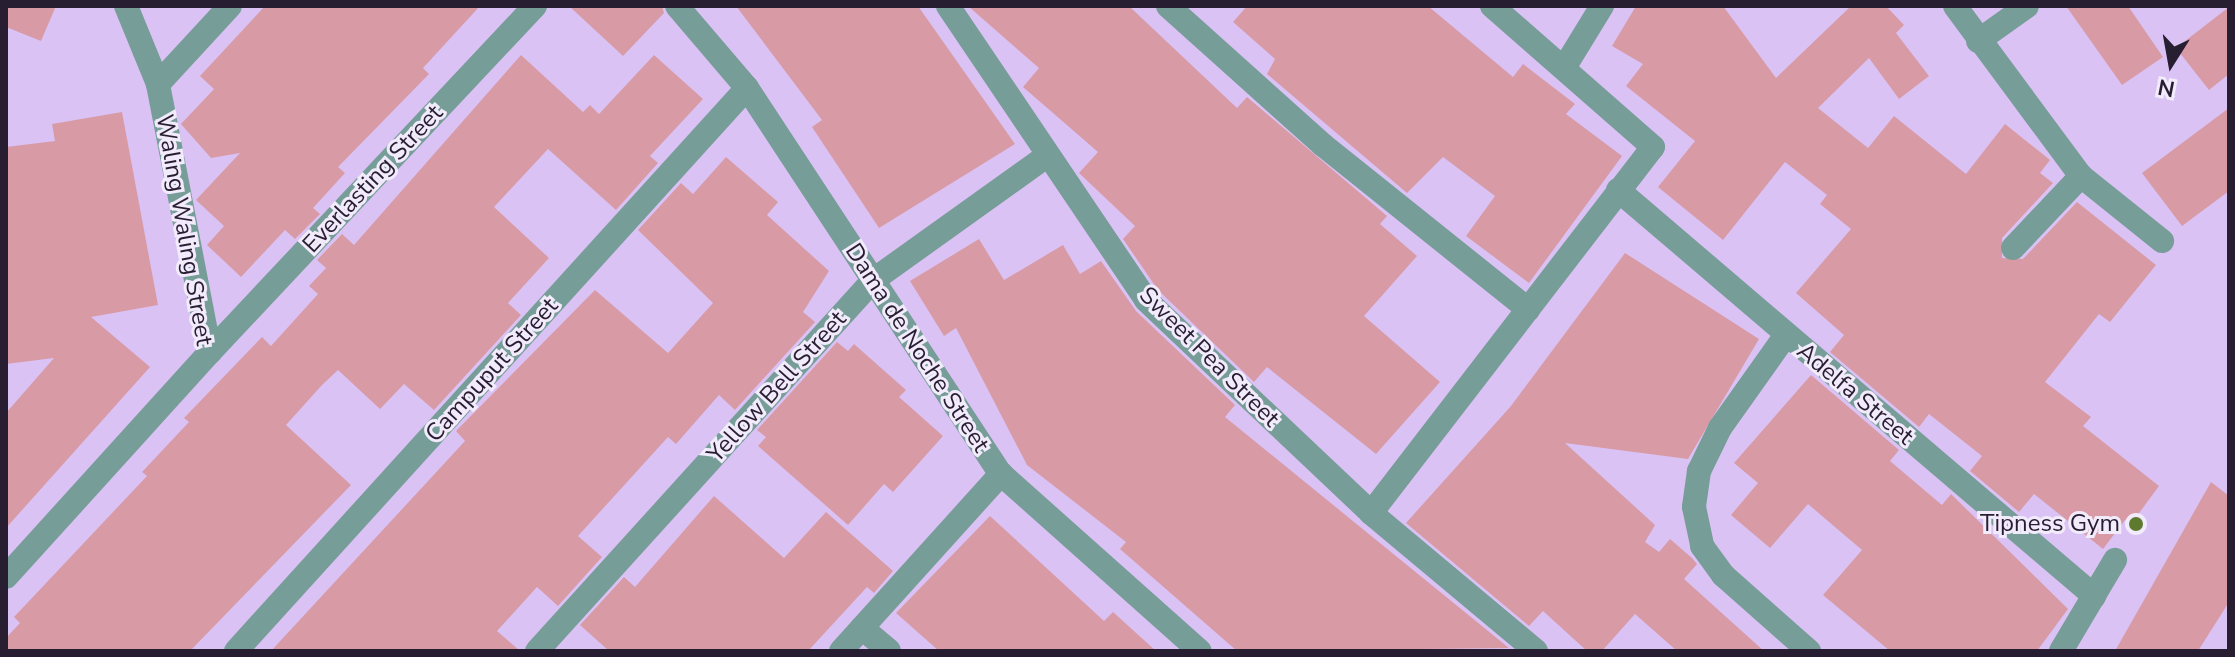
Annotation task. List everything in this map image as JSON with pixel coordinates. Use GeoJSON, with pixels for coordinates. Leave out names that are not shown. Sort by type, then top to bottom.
{"type":"FeatureCollection","features":[{"type":"Feature","properties":{"kind":"street","name":"Waling Waling Street"},"geometry":{"type":"LineString","coordinates":[[6,577],[210,352],[158,84],[126,6]]}},
{"type":"Feature","properties":{"kind":"street"},"geometry":{"type":"LineString","coordinates":[[158,84],[230,6]]}},
{"type":"Feature","properties":{"kind":"street","name":"Everlasting Street"},"geometry":{"type":"LineString","coordinates":[[210,352],[535,6]]}},
{"type":"Feature","properties":{"kind":"street","name":"Dama de Noche Street"},"geometry":{"type":"LineString","coordinates":[[677,6],[747,88],[1001,474],[1200,651]]}},
{"type":"Feature","properties":{"kind":"street","name":"Sweet Pea Street"},"geometry":{"type":"LineString","coordinates":[[948,6],[1146,300],[1371,513],[1536,651]]}},
{"type":"Feature","properties":{"kind":"street"},"geometry":{"type":"LineString","coordinates":[[1168,6],[1323,145],[1528,309]]}},
{"type":"Feature","properties":{"kind":"street"},"geometry":{"type":"LineString","coordinates":[[1371,513],[1653,147],[1492,6]]}},
{"type":"Feature","properties":{"kind":"street"},"geometry":{"type":"LineString","coordinates":[[1564,68],[1602,6]]}},
{"type":"Feature","properties":{"kind":"street"},"geometry":{"type":"LineString","coordinates":[[1955,6],[2081,176],[2162,241]]}},
{"type":"Feature","properties":{"kind":"street"},"geometry":{"type":"LineString","coordinates":[[1978,41],[2027,6]]}},
{"type":"Feature","properties":{"kind":"street","name":"Campuput Street"},"geometry":{"type":"LineString","coordinates":[[236,651],[747,88]]}},
{"type":"Feature","properties":{"kind":"street","name":"Yellow Bell Street"},"geometry":{"type":"LineString","coordinates":[[537,651],[872,281],[1048,155]]}},
{"type":"Feature","properties":{"kind":"street"},"geometry":{"type":"LineString","coordinates":[[2013,248],[2081,176]]}},
{"type":"Feature","properties":{"kind":"street","name":"Adelfa Street"},"geometry":{"type":"LineString","coordinates":[[1618,190],[2094,596]]}},
{"type":"Feature","properties":{"kind":"street"},"geometry":{"type":"LineString","coordinates":[[1786,335],[1720,428],[1699,471],[1694,507],[1702,546],[1723,575],[1809,651]]}},
{"type":"Feature","properties":{"kind":"street"},"geometry":{"type":"LineString","coordinates":[[841,651],[1001,474]]}},
{"type":"Feature","properties":{"kind":"street"},"geometry":{"type":"LineString","coordinates":[[2061,651],[2115,560]]}},
{"type":"Feature","properties":{"kind":"street"},"geometry":{"type":"LineString","coordinates":[[862,628],[889,651]]}},
{"type":"Feature","properties":{"kind":"building"},"geometry":{"type":"Polygon","coordinates":[[[6,6],[56,6],[41,41],[6,27],[6,6]]]}},
{"type":"Feature","properties":{"kind":"building"},"geometry":{"type":"Polygon","coordinates":[[[265,6],[480,6],[423,68],[429,74],[338,167],[345,173],[313,208],[320,214],[295,239],[285,230],[241,277],[207,245],[224,226],[196,200],[240,153],[211,158],[181,124],[214,89],[200,76],[265,6]]]}},
{"type":"Feature","properties":{"kind":"building"},"geometry":{"type":"Polygon","coordinates":[[[569,6],[662,6],[664,13],[623,56],[569,6]]]}},
{"type":"Feature","properties":{"kind":"building"},"geometry":{"type":"Polygon","coordinates":[[[736,6],[918,6],[1015,144],[879,228],[812,127],[822,120],[736,6]]]}},
{"type":"Feature","properties":{"kind":"building"},"geometry":{"type":"Polygon","coordinates":[[[968,6],[1129,6],[1237,108],[1247,97],[1387,216],[1380,224],[1417,256],[1364,316],[1440,382],[1376,454],[1267,367],[1254,382],[1158,290],[1123,239],[1135,226],[1079,173],[1098,152],[1023,87],[1039,68],[968,6]]]}},
{"type":"Feature","properties":{"kind":"building"},"geometry":{"type":"Polygon","coordinates":[[[1247,6],[1428,6],[1513,77],[1523,64],[1575,104],[1566,114],[1622,156],[1529,283],[1466,236],[1495,196],[1443,157],[1407,193],[1267,74],[1275,59],[1233,22],[1247,6]]]}},
{"type":"Feature","properties":{"kind":"building"},"geometry":{"type":"Polygon","coordinates":[[[1636,6],[1723,6],[1776,78],[1851,6],[1886,6],[1904,25],[1896,33],[1929,76],[1899,99],[1869,58],[1818,108],[1868,148],[1894,116],[1966,174],[2005,124],[2050,160],[2040,173],[2053,183],[2002,238],[2002,258],[2023,259],[2077,202],[2156,265],[2110,322],[2099,314],[2045,382],[2091,417],[2083,426],[2159,486],[2131,524],[2125,520],[2103,549],[2034,494],[2019,512],[1970,471],[1982,456],[1929,414],[1919,427],[1830,352],[1844,335],[1796,293],[1851,229],[1820,204],[1827,195],[1785,162],[1723,240],[1658,187],[1695,141],[1626,86],[1643,64],[1612,46],[1636,6]]]}},
{"type":"Feature","properties":{"kind":"building"},"geometry":{"type":"Polygon","coordinates":[[[2066,6],[2128,6],[2163,57],[2122,85],[2066,6]]]}},
{"type":"Feature","properties":{"kind":"building"},"geometry":{"type":"Polygon","coordinates":[[[2229,7],[2229,74],[2209,90],[2176,48],[2229,7]]]}},
{"type":"Feature","properties":{"kind":"building"},"geometry":{"type":"Polygon","coordinates":[[[521,55],[583,112],[590,105],[599,114],[654,55],[703,99],[650,156],[658,163],[616,210],[548,149],[494,207],[549,258],[508,303],[521,315],[434,410],[404,384],[380,409],[338,370],[322,385],[286,425],[351,485],[190,651],[6,651],[6,638],[20,623],[14,617],[147,476],[142,472],[189,422],[184,418],[262,337],[271,346],[318,294],[309,286],[326,268],[317,260],[342,234],[354,245],[521,55]]]}},
{"type":"Feature","properties":{"kind":"building"},"geometry":{"type":"Polygon","coordinates":[[[2229,108],[2229,191],[2182,226],[2142,173],[2229,108]]]}},
{"type":"Feature","properties":{"kind":"building"},"geometry":{"type":"Polygon","coordinates":[[[122,112],[158,305],[91,317],[150,367],[6,528],[6,413],[54,358],[6,364],[6,147],[55,141],[52,124],[122,112]]]}},
{"type":"Feature","properties":{"kind":"building"},"geometry":{"type":"Polygon","coordinates":[[[726,157],[778,202],[767,215],[829,271],[803,312],[815,322],[735,410],[719,395],[676,444],[668,437],[578,536],[602,557],[558,606],[537,587],[497,631],[520,651],[271,651],[465,441],[456,431],[595,290],[668,353],[713,303],[638,230],[681,183],[693,194],[726,157]]]}},
{"type":"Feature","properties":{"kind":"building"},"geometry":{"type":"Polygon","coordinates":[[[979,239],[1004,280],[1063,245],[1080,274],[1101,261],[1136,311],[1235,405],[1225,417],[1509,648],[1237,651],[1120,549],[1126,542],[1027,465],[956,328],[944,336],[910,281],[979,239]]]}},
{"type":"Feature","properties":{"kind":"building"},"geometry":{"type":"Polygon","coordinates":[[[1625,253],[1759,339],[1688,459],[1565,443],[1655,525],[1645,542],[1659,552],[1670,539],[1692,558],[1697,564],[1684,579],[1764,651],[1677,651],[1635,614],[1602,651],[1587,651],[1543,611],[1529,626],[1406,523],[1511,406],[1625,253]]]}},
{"type":"Feature","properties":{"kind":"building"},"geometry":{"type":"Polygon","coordinates":[[[837,342],[848,351],[854,344],[906,390],[899,397],[943,436],[893,492],[884,484],[848,525],[758,446],[766,437],[757,430],[837,342]]]}},
{"type":"Feature","properties":{"kind":"building"},"geometry":{"type":"Polygon","coordinates":[[[1811,375],[1899,450],[1890,461],[1942,505],[1951,494],[2068,609],[2037,651],[1890,651],[1823,595],[1862,550],[1808,504],[1770,548],[1731,515],[1758,483],[1734,463],[1811,375]]]}},
{"type":"Feature","properties":{"kind":"building"},"geometry":{"type":"Polygon","coordinates":[[[2211,482],[2229,496],[2229,602],[2198,651],[2115,651],[2211,482]]]}},
{"type":"Feature","properties":{"kind":"building"},"geometry":{"type":"Polygon","coordinates":[[[714,496],[784,558],[826,512],[893,571],[874,593],[867,587],[808,651],[609,651],[580,625],[624,577],[635,587],[714,496]]]}},
{"type":"Feature","properties":{"kind":"building"},"geometry":{"type":"Polygon","coordinates":[[[990,516],[1104,621],[1113,612],[1156,651],[939,651],[896,613],[990,516]]]}},
{"type":"Feature","properties":{"kind":"place","name":"Tipness Gym"},"geometry":{"type":"Point","coordinates":[2136,524]}}]}
